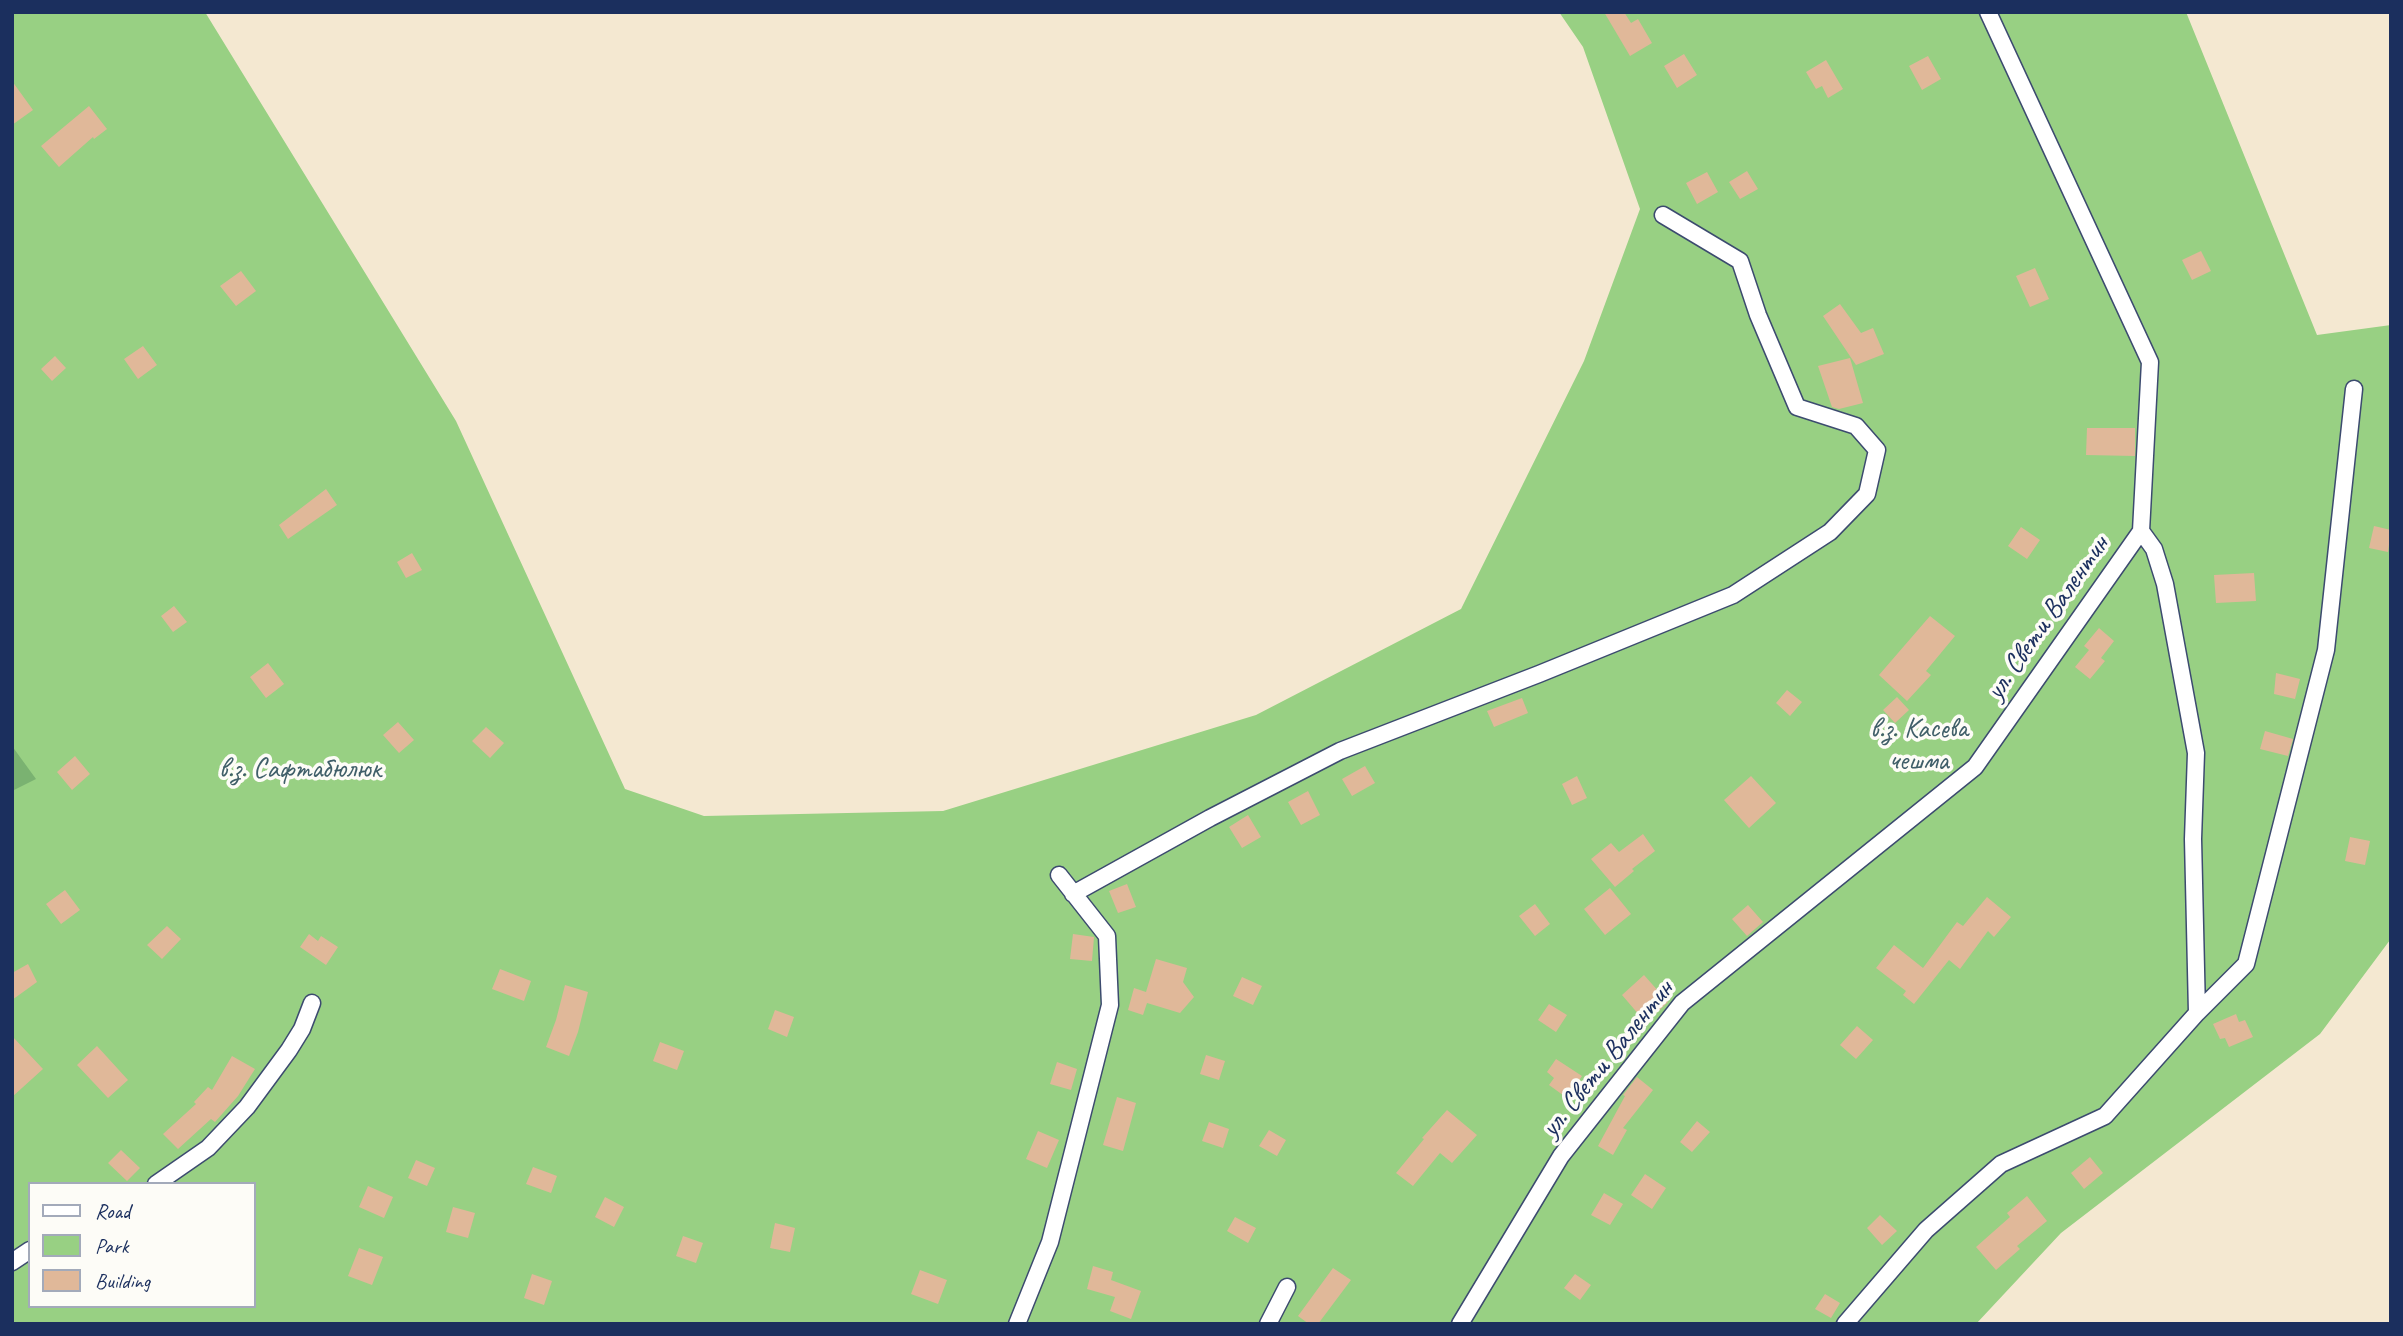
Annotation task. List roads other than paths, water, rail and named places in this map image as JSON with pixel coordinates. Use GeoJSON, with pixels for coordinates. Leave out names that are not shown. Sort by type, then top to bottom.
{"type":"FeatureCollection","features":[{"type":"Feature","properties":{"kind":"street","name":"ул. Свети Валентин"},"geometry":{"type":"LineString","coordinates":[[1460,1324],[1562,1156],[1682,1003],[1975,767],[2141,531],[2150,362],[1988,12]]}},
{"type":"Feature","properties":{"kind":"street"},"geometry":{"type":"LineString","coordinates":[[1073,894],[1210,818],[1340,751],[1733,595],[1830,531],[1867,494],[1877,450],[1856,426],[1797,407],[1758,316],[1741,261],[1663,215]]}},
{"type":"Feature","properties":{"kind":"street"},"geometry":{"type":"LineString","coordinates":[[1845,1324],[1926,1230],[2001,1164],[2105,1116],[2197,1013],[2246,964],[2326,650],[2354,389]]}},
{"type":"Feature","properties":{"kind":"street"},"geometry":{"type":"LineString","coordinates":[[2141,531],[2154,548],[2165,584],[2196,753],[2193,839],[2197,1013]]}},
{"type":"Feature","properties":{"kind":"street"},"geometry":{"type":"LineString","coordinates":[[1017,1324],[1050,1242],[1110,1005],[1107,936],[1059,875]]}},
{"type":"Feature","properties":{"kind":"street"},"geometry":{"type":"LineString","coordinates":[[159,1182],[208,1149],[247,1107],[296,1040],[312,1003]]}},
{"type":"Feature","properties":{"kind":"street"},"geometry":{"type":"LineString","coordinates":[[12,1262],[28,1251]]}},
{"type":"Feature","properties":{"kind":"street"},"geometry":{"type":"LineString","coordinates":[[1268,1324],[1287,1287]]}},
{"type":"Feature","properties":{"kind":"park label","name":"в.з. Касева чешма"},"geometry":{"type":"Point","coordinates":[1919,746]}},
{"type":"Feature","properties":{"kind":"park label","name":"в.з. Сафтабюлюк"},"geometry":{"type":"Point","coordinates":[300,770]}}]}
